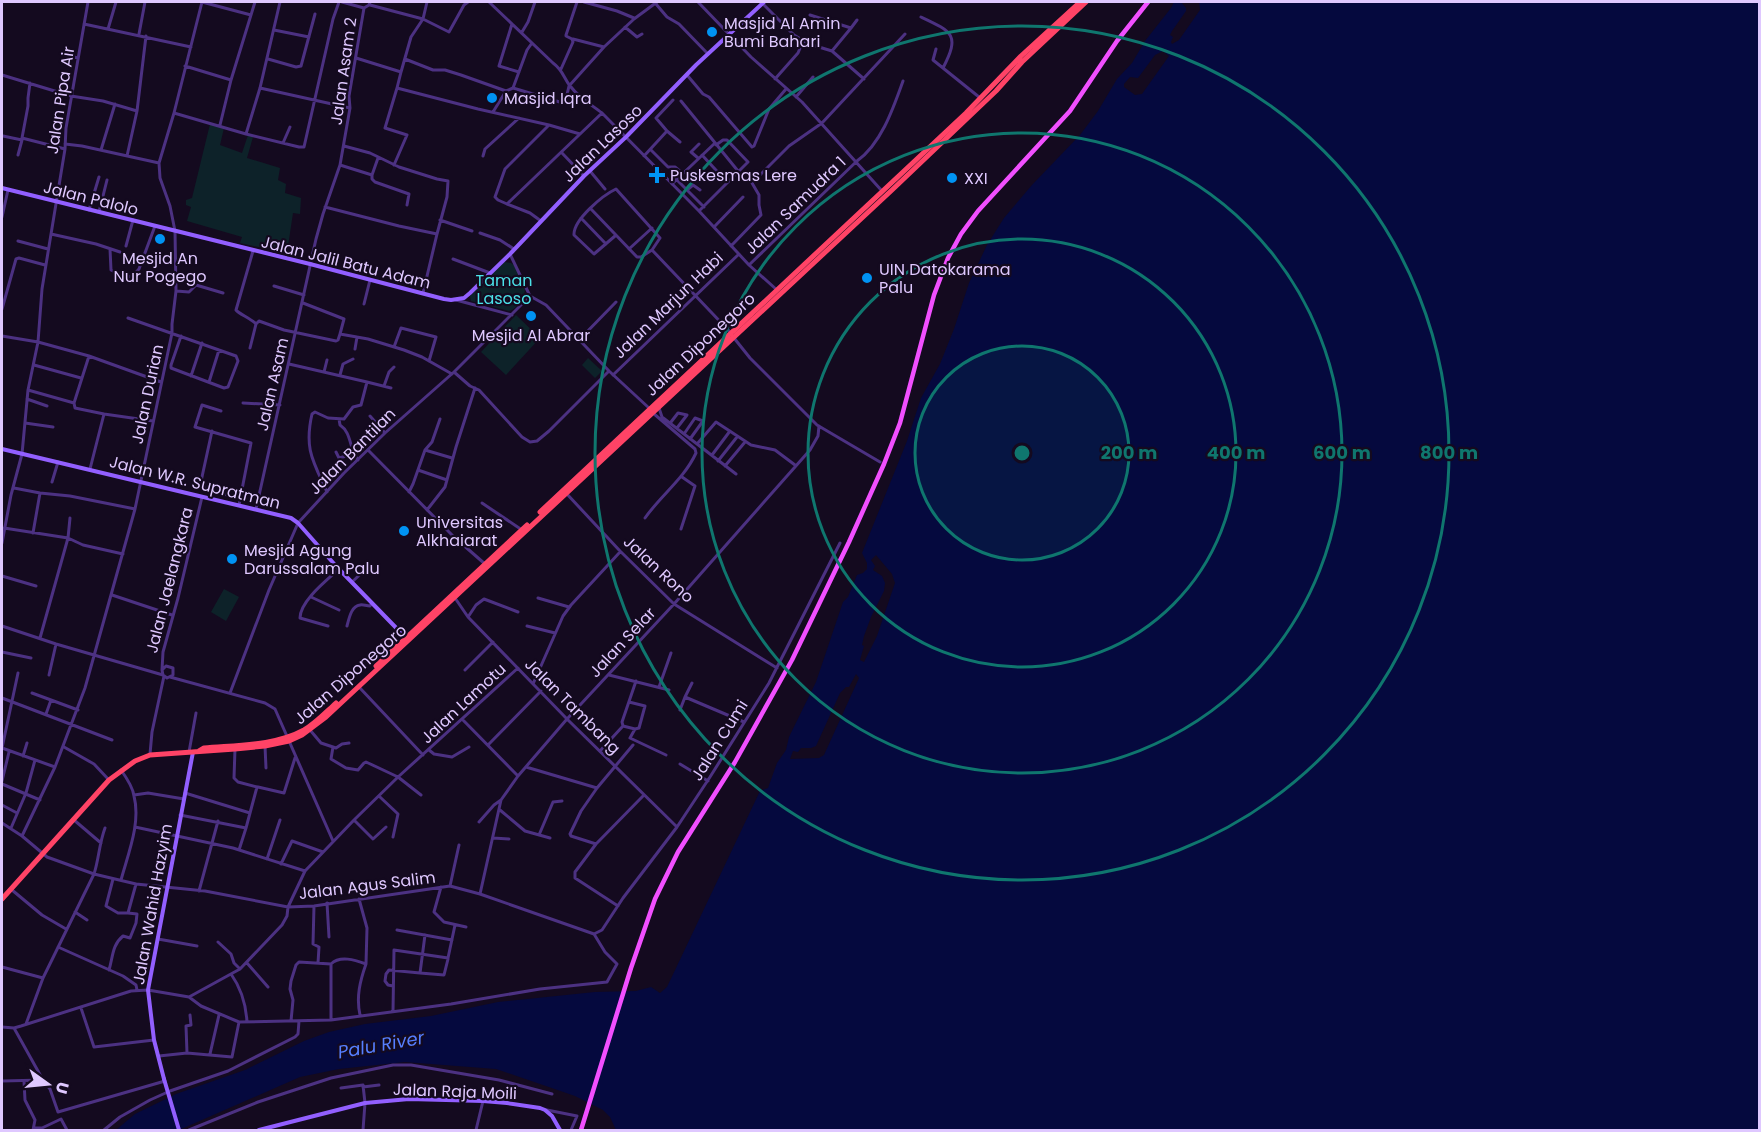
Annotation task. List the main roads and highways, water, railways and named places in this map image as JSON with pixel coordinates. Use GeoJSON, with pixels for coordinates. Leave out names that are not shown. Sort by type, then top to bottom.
{"type":"FeatureCollection","features":[{"type":"Feature","properties":{"kind":"highway","name":"Jalan Diponegoro"},"geometry":{"type":"LineString","coordinates":[[765,305],[777,290],[1080,2]]}},
{"type":"Feature","properties":{"kind":"highway","name":"Jalan Diponegoro"},"geometry":{"type":"LineString","coordinates":[[193,752],[204,748],[288,739],[314,723],[918,165],[1086,2]]}},
{"type":"Feature","properties":{"kind":"highway","name":"Jalan Diponegoro"},"geometry":{"type":"LineString","coordinates":[[652,411],[659,408],[732,336]]}},
{"type":"Feature","properties":{"kind":"highway","name":"Jalan Diponegoro"},"geometry":{"type":"LineString","coordinates":[[193,752],[265,746],[310,730],[455,598],[566,494],[591,467]]}},
{"type":"Feature","properties":{"kind":"highway"},"geometry":{"type":"LineString","coordinates":[[2,899],[73,819],[121,770],[150,755],[193,752]]}},
{"type":"Feature","properties":{"kind":"main road"},"geometry":{"type":"LineString","coordinates":[[581,1131],[631,968],[655,899],[678,852],[735,762],[792,660],[884,464],[906,406],[934,295],[948,258],[961,234],[978,211],[1070,111],[1117,41],[1148,2]]}},
{"type":"Feature","properties":{"kind":"water","name":"Palu River"},"geometry":{"type":"Polygon","coordinates":[[[1174,2],[1759,2],[1759,1130],[616,1130],[610,1117],[603,1110],[575,1096],[496,1069],[405,1062],[339,1069],[300,1077],[179,1130],[116,1130],[135,1114],[176,1094],[245,1070],[304,1041],[329,1032],[365,1024],[431,1016],[498,1002],[595,992],[636,991],[651,987],[660,993],[667,987],[760,791],[768,788],[777,763],[786,750],[789,737],[816,682],[843,602],[848,597],[857,575],[867,569],[862,553],[907,441],[921,398],[940,364],[969,283],[987,245],[1004,218],[1080,135],[1117,79],[1132,63],[1174,2]]]}},
{"type":"Feature","properties":{"kind":"place","name":"Masjid Al Amin Bumi Bahari"},"geometry":{"type":"Point","coordinates":[712,32]}},
{"type":"Feature","properties":{"kind":"place","name":"Masjid Iqra"},"geometry":{"type":"Point","coordinates":[492,98]}},
{"type":"Feature","properties":{"kind":"place","name":"Puskesmas Lere"},"geometry":{"type":"Point","coordinates":[657,175]}},
{"type":"Feature","properties":{"kind":"place","name":"XXI"},"geometry":{"type":"Point","coordinates":[952,178]}},
{"type":"Feature","properties":{"kind":"place","name":"Mesjid An Nur Pogego"},"geometry":{"type":"Point","coordinates":[160,239]}},
{"type":"Feature","properties":{"kind":"place","name":"UIN Datokarama Palu"},"geometry":{"type":"Point","coordinates":[867,278]}},
{"type":"Feature","properties":{"kind":"place","name":"Mesjid Al Abrar"},"geometry":{"type":"Point","coordinates":[531,316]}},
{"type":"Feature","properties":{"kind":"place","name":"Universitas Alkhaiarat"},"geometry":{"type":"Point","coordinates":[404,531]}},
{"type":"Feature","properties":{"kind":"place","name":"Mesjid Agung Darussalam Palu"},"geometry":{"type":"Point","coordinates":[232,559]}},
{"type":"Feature","properties":{"kind":"park label","name":"Taman Lasoso"},"geometry":{"type":"Point","coordinates":[504,289]}}]}
